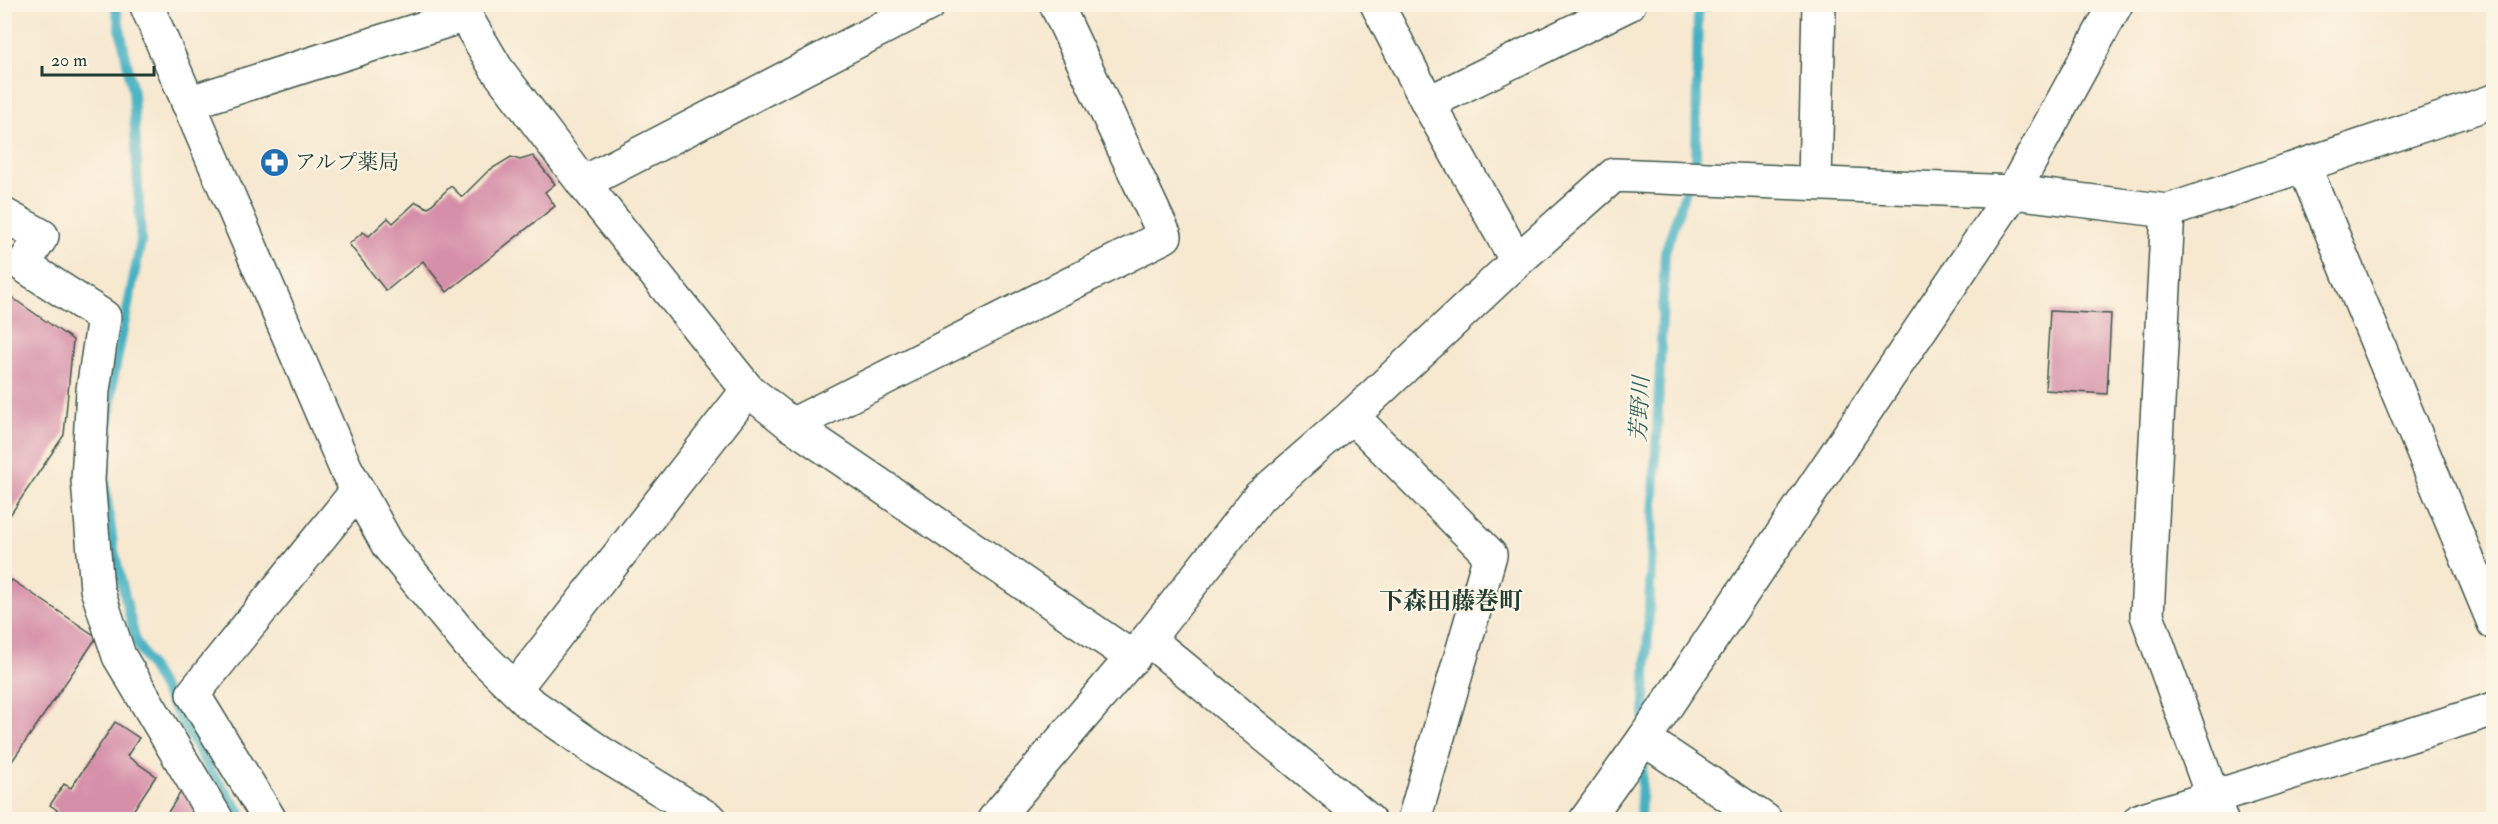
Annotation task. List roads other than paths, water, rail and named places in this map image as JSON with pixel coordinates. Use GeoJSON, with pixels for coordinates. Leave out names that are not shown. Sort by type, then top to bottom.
{"type":"FeatureCollection","features":[{"type":"Feature","properties":{"kind":"street"},"geometry":{"type":"LineString","coordinates":[[146,4],[358,490],[388,545],[469,644],[528,702],[691,814]]}},
{"type":"Feature","properties":{"kind":"street"},"geometry":{"type":"LineString","coordinates":[[583,183],[879,16],[929,4]]}},
{"type":"Feature","properties":{"kind":"street"},"geometry":{"type":"LineString","coordinates":[[792,425],[1165,236],[1056,4]]}},
{"type":"Feature","properties":{"kind":"street"},"geometry":{"type":"LineString","coordinates":[[1377,4],[1428,104],[1517,261]]}},
{"type":"Feature","properties":{"kind":"street"},"geometry":{"type":"LineString","coordinates":[[1428,104],[1629,4]]}},
{"type":"Feature","properties":{"kind":"street"},"geometry":{"type":"LineString","coordinates":[[1815,182],[1819,4]]}},
{"type":"Feature","properties":{"kind":"street"},"geometry":{"type":"LineString","coordinates":[[1586,819],[1644,739],[2013,192],[2116,4]]}},
{"type":"Feature","properties":{"kind":"street"},"geometry":{"type":"LineString","coordinates":[[188,103],[461,10],[496,68],[583,183],[748,390],[792,425],[1140,649],[1368,819]]}},
{"type":"Feature","properties":{"kind":"street"},"geometry":{"type":"LineString","coordinates":[[994,819],[1140,649],[1259,497],[1352,416],[1517,261],[1614,175],[2013,192],[2168,212],[2493,101]]}},
{"type":"Feature","properties":{"kind":"street"},"geometry":{"type":"LineString","coordinates":[[2304,166],[2493,623]]}},
{"type":"Feature","properties":{"kind":"street"},"geometry":{"type":"LineString","coordinates":[[2168,212],[2147,615],[2217,808]]}},
{"type":"Feature","properties":{"kind":"street"},"geometry":{"type":"LineString","coordinates":[[4,215],[42,236],[23,265],[104,317],[93,390],[88,480],[96,589],[119,656],[217,819]]}},
{"type":"Feature","properties":{"kind":"street"},"geometry":{"type":"LineString","coordinates":[[514,688],[748,390]]}},
{"type":"Feature","properties":{"kind":"street"},"geometry":{"type":"LineString","coordinates":[[1352,416],[1490,555],[1414,819]]}},
{"type":"Feature","properties":{"kind":"street"},"geometry":{"type":"LineString","coordinates":[[270,819],[193,694],[358,490]]}},
{"type":"Feature","properties":{"kind":"street"},"geometry":{"type":"LineString","coordinates":[[2140,819],[2217,808],[2493,709]]}},
{"type":"Feature","properties":{"kind":"street"},"geometry":{"type":"LineString","coordinates":[[1644,739],[1765,819]]}},
{"type":"Feature","properties":{"kind":"waterway"},"geometry":{"type":"LineString","coordinates":[[115,4],[133,92],[141,241],[113,380],[104,478],[114,551],[136,642],[211,772],[246,820]]}},
{"type":"Feature","properties":{"kind":"waterway","name":"芳野川"},"geometry":{"type":"LineString","coordinates":[[1644,722],[1665,252],[1696,161],[1698,4]]}},
{"type":"Feature","properties":{"kind":"waterway","name":"芳野川"},"geometry":{"type":"LineString","coordinates":[[1640,820],[1643,755]]}},
{"type":"Feature","properties":{"kind":"place","name":"アルプ薬局"},"geometry":{"type":"Point","coordinates":[274,162]}},
{"type":"Feature","properties":{"kind":"district","name":"下森田藤巻町"},"geometry":{"type":"Point","coordinates":[1451,601]}}]}
